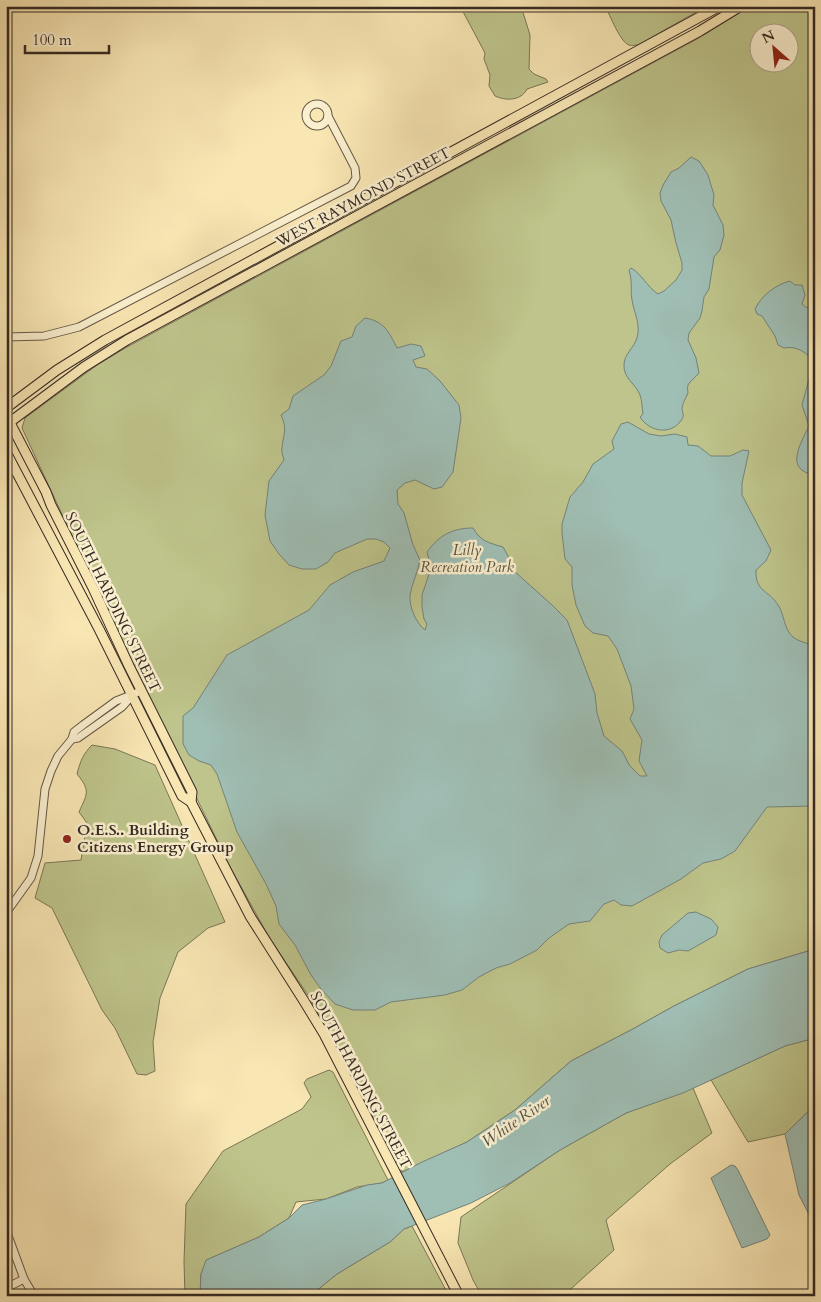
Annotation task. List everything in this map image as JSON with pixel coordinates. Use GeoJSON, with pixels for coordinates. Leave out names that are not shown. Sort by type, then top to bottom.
{"type":"FeatureCollection","features":[{"type":"Feature","properties":{"kind":"main road","name":"WEST RAYMOND STREET"},"geometry":{"type":"LineString","coordinates":[[6,408],[57,370],[105,340],[720,6]]}},
{"type":"Feature","properties":{"kind":"main road","name":"WEST RAYMOND STREET"},"geometry":{"type":"LineString","coordinates":[[7,420],[116,346],[700,31],[741,6]]}},
{"type":"Feature","properties":{"kind":"main road"},"geometry":{"type":"LineString","coordinates":[[348,208],[354,218]]}},
{"type":"Feature","properties":{"kind":"main road","name":"SOUTH HARDING STREET"},"geometry":{"type":"LineString","coordinates":[[7,420],[93,588],[141,691],[192,792],[191,802]]}},
{"type":"Feature","properties":{"kind":"main road","name":"SOUTH HARDING STREET"},"geometry":{"type":"LineString","coordinates":[[6,452],[53,540],[182,796],[191,802],[248,913],[318,1024],[458,1296]]}},
{"type":"Feature","properties":{"kind":"main road"},"geometry":{"type":"LineString","coordinates":[[53,540],[66,535]]}},
{"type":"Feature","properties":{"kind":"street"},"geometry":{"type":"LineString","coordinates":[[6,337],[44,336],[79,327],[351,186],[355,181],[356,172],[326,109],[320,105],[313,106],[308,110],[307,118],[310,124],[317,126],[325,123],[328,116]]}},
{"type":"Feature","properties":{"kind":"street"},"geometry":{"type":"LineString","coordinates":[[325,123],[335,129]]}},
{"type":"Feature","properties":{"kind":"street"},"geometry":{"type":"LineString","coordinates":[[6,913],[32,878],[38,856],[47,781],[58,756],[72,739],[78,738],[141,691]]}},
{"type":"Feature","properties":{"kind":"street"},"geometry":{"type":"LineString","coordinates":[[6,1230],[24,1279],[34,1296]]}},
{"type":"Feature","properties":{"kind":"street"},"geometry":{"type":"LineString","coordinates":[[6,1288],[24,1279]]}},
{"type":"Feature","properties":{"kind":"green space"},"geometry":{"type":"Polygon","coordinates":[[[460,6],[521,6],[530,35],[529,69],[548,82],[527,89],[517,98],[504,99],[495,96],[489,86],[490,75],[484,59],[485,53],[460,6]]]}},
{"type":"Feature","properties":{"kind":"green space"},"geometry":{"type":"Polygon","coordinates":[[[605,6],[707,6],[638,45],[629,45],[622,39],[605,6]]]}},
{"type":"Feature","properties":{"kind":"green space","name":"Lilly Recreation Park"},"geometry":{"type":"Polygon","coordinates":[[[750,6],[815,6],[815,949],[748,969],[571,1061],[515,1110],[467,1142],[402,1172],[308,995],[270,939],[229,865],[117,633],[22,428],[25,418],[97,365],[697,39],[750,6]]]}},
{"type":"Feature","properties":{"kind":"green space"},"geometry":{"type":"Polygon","coordinates":[[[92,745],[115,749],[155,765],[225,922],[208,928],[178,952],[160,998],[153,1042],[155,1071],[146,1075],[137,1074],[115,1028],[102,1010],[52,908],[35,898],[45,863],[81,860],[87,823],[79,812],[84,801],[86,789],[77,774],[82,758],[92,745]]]}},
{"type":"Feature","properties":{"kind":"green space"},"geometry":{"type":"Polygon","coordinates":[[[815,1038],[815,1105],[785,1134],[748,1142],[711,1080],[785,1046],[815,1038]]]}},
{"type":"Feature","properties":{"kind":"green space"},"geometry":{"type":"Polygon","coordinates":[[[329,1070],[333,1072],[388,1180],[382,1183],[357,1187],[326,1199],[296,1202],[289,1218],[259,1237],[207,1260],[201,1274],[200,1296],[185,1296],[186,1204],[223,1151],[302,1109],[311,1097],[304,1083],[307,1079],[329,1070]]]}},
{"type":"Feature","properties":{"kind":"green space"},"geometry":{"type":"Polygon","coordinates":[[[693,1088],[712,1133],[670,1164],[606,1220],[614,1250],[563,1296],[482,1296],[473,1280],[458,1243],[461,1217],[560,1150],[626,1113],[693,1088]]]}},
{"type":"Feature","properties":{"kind":"green space"},"geometry":{"type":"Polygon","coordinates":[[[412,1226],[449,1296],[310,1296],[337,1274],[390,1242],[404,1229],[412,1226]]]}},
{"type":"Feature","properties":{"kind":"water"},"geometry":{"type":"Polygon","coordinates":[[[691,157],[699,161],[708,175],[714,195],[713,205],[723,225],[724,235],[720,250],[714,257],[709,289],[704,297],[700,318],[689,333],[688,340],[696,358],[699,373],[688,385],[688,393],[682,408],[683,418],[672,428],[661,430],[649,426],[640,417],[643,414],[640,395],[624,370],[624,361],[636,342],[638,333],[629,270],[631,268],[635,271],[658,294],[676,280],[682,270],[682,263],[671,220],[661,201],[660,193],[671,172],[679,168],[691,157]]]}},
{"type":"Feature","properties":{"kind":"water"},"geometry":{"type":"Polygon","coordinates":[[[815,273],[815,356],[810,357],[798,349],[784,348],[778,345],[775,336],[755,309],[761,299],[770,291],[790,281],[795,285],[802,285],[805,295],[802,304],[807,308],[813,303],[809,292],[810,276],[815,273]]]}},
{"type":"Feature","properties":{"kind":"water"},"geometry":{"type":"Polygon","coordinates":[[[365,318],[372,319],[385,328],[397,348],[411,344],[421,346],[425,356],[413,360],[416,367],[427,369],[440,381],[459,405],[461,418],[453,472],[442,487],[434,489],[415,480],[405,483],[397,490],[398,504],[404,513],[413,545],[420,560],[410,595],[412,610],[416,619],[425,630],[427,624],[424,619],[422,595],[431,568],[427,552],[436,541],[453,531],[473,528],[482,539],[503,547],[514,567],[514,571],[567,620],[595,694],[597,713],[604,736],[622,751],[630,766],[640,776],[647,776],[639,761],[642,740],[630,719],[634,709],[631,686],[617,649],[608,636],[593,633],[585,626],[576,605],[572,585],[572,567],[565,559],[562,533],[562,524],[570,497],[583,482],[593,464],[614,449],[612,441],[621,424],[628,422],[649,434],[661,436],[675,434],[687,437],[688,445],[698,446],[711,456],[730,456],[743,450],[749,451],[742,483],[742,495],[771,550],[766,561],[756,570],[758,583],[778,605],[787,630],[793,637],[815,645],[815,806],[767,807],[735,851],[721,859],[703,863],[681,879],[632,906],[621,905],[614,900],[604,904],[590,921],[569,924],[549,938],[537,950],[479,977],[462,990],[445,995],[391,1002],[375,1010],[353,1010],[335,1004],[321,989],[295,945],[279,924],[276,906],[237,832],[217,774],[211,765],[189,755],[183,744],[183,716],[193,708],[227,655],[309,610],[330,585],[353,572],[384,561],[390,548],[384,542],[376,539],[367,539],[335,553],[328,562],[316,569],[302,569],[289,565],[270,541],[265,515],[269,481],[284,460],[282,449],[285,428],[281,415],[289,409],[293,396],[324,375],[331,366],[341,341],[352,337],[356,326],[365,318]]]}},
{"type":"Feature","properties":{"kind":"water"},"geometry":{"type":"Polygon","coordinates":[[[815,370],[815,475],[805,472],[800,468],[797,456],[809,426],[802,405],[809,379],[815,370]]]}},
{"type":"Feature","properties":{"kind":"water"},"geometry":{"type":"Polygon","coordinates":[[[696,912],[711,919],[718,927],[716,935],[688,951],[679,950],[668,953],[660,948],[659,942],[662,935],[688,913],[696,912]]]}},
{"type":"Feature","properties":{"kind":"water","name":"White River"},"geometry":{"type":"Polygon","coordinates":[[[815,949],[815,1038],[785,1046],[683,1093],[626,1113],[560,1150],[510,1183],[471,1203],[404,1229],[390,1242],[337,1274],[310,1296],[200,1296],[201,1274],[206,1260],[259,1237],[289,1218],[302,1205],[367,1185],[382,1183],[422,1162],[467,1142],[515,1110],[571,1061],[748,969],[815,949]]]}},
{"type":"Feature","properties":{"kind":"water"},"geometry":{"type":"Polygon","coordinates":[[[815,1105],[815,1226],[799,1195],[785,1134],[815,1105]]]}},
{"type":"Feature","properties":{"kind":"water"},"geometry":{"type":"Polygon","coordinates":[[[731,1165],[735,1166],[738,1170],[770,1235],[767,1239],[742,1248],[711,1178],[731,1165]]]}},
{"type":"Feature","properties":{"kind":"place","name":"O.E.S.. Building Citizens Energy Group"},"geometry":{"type":"Point","coordinates":[67,839]}}]}
